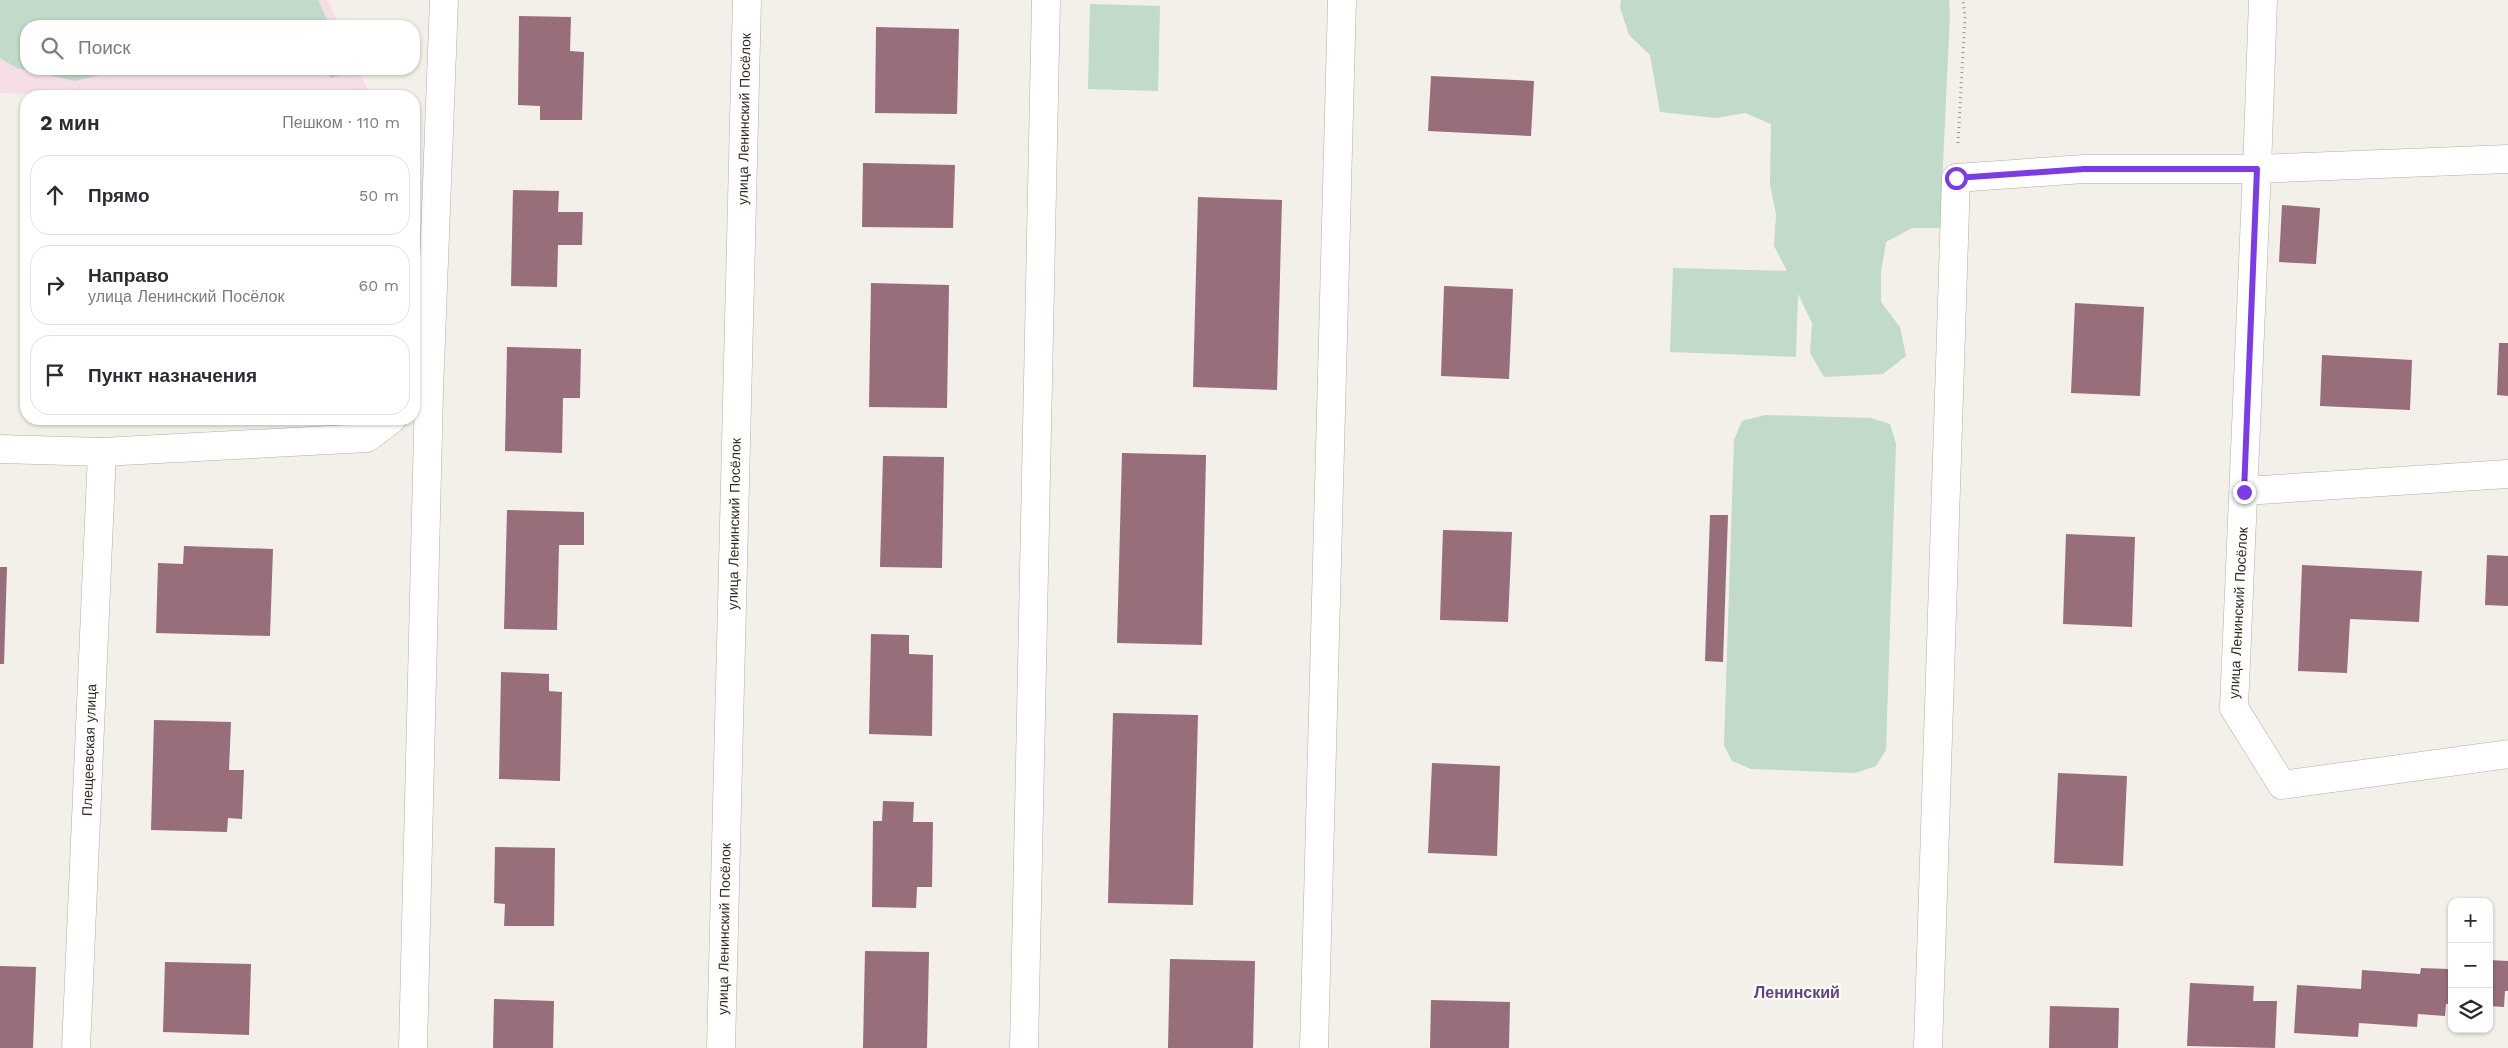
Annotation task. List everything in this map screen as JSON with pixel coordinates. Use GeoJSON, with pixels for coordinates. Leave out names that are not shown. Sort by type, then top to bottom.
{"type":"FeatureCollection","features":[{"type":"Feature","properties":{"kind":"street"},"geometry":{"type":"LineString","coordinates":[[413,1048],[421,397],[444,0]]}},
{"type":"Feature","properties":{"kind":"street","name":"улица Ленинский Посёлок"},"geometry":{"type":"LineString","coordinates":[[721,1048],[747,0]]}},
{"type":"Feature","properties":{"kind":"street"},"geometry":{"type":"LineString","coordinates":[[1024,1048],[1046,0]]}},
{"type":"Feature","properties":{"kind":"street"},"geometry":{"type":"LineString","coordinates":[[1314,1048],[1342,0]]}},
{"type":"Feature","properties":{"kind":"street","name":"улица Ленинский Посёлок"},"geometry":{"type":"LineString","coordinates":[[2263,0],[2234,708],[2282,785],[2508,754]]}},
{"type":"Feature","properties":{"kind":"street"},"geometry":{"type":"LineString","coordinates":[[1928,1048],[1956,178],[2084,169],[2257,169],[2508,159]]}},
{"type":"Feature","properties":{"kind":"street"},"geometry":{"type":"LineString","coordinates":[[0,449],[102,452],[367,438],[384,425]]}},
{"type":"Feature","properties":{"kind":"street","name":"Плещеевская улица"},"geometry":{"type":"LineString","coordinates":[[76,1048],[102,452]]}},
{"type":"Feature","properties":{"kind":"street"},"geometry":{"type":"LineString","coordinates":[[2244,492],[2508,474]]}},
{"type":"Feature","properties":{"kind":"path"},"geometry":{"type":"LineString","coordinates":[[1956,178],[1965,17],[1963,0]]}},
{"type":"Feature","properties":{"kind":"shaded area"},"geometry":{"type":"Polygon","coordinates":[[[0,0],[328,0],[336,20],[20,20],[20,75],[361,75],[368,90],[20,90],[20,93],[0,93],[0,0]]]}},
{"type":"Feature","properties":{"kind":"green space"},"geometry":{"type":"Polygon","coordinates":[[[0,0],[318,0],[327,20],[20,20],[20,69],[0,58],[0,0]]]}},
{"type":"Feature","properties":{"kind":"green space"},"geometry":{"type":"Polygon","coordinates":[[[1621,0],[1949,0],[1950,14],[1940,228],[1912,228],[1886,242],[1881,272],[1881,302],[1900,327],[1906,356],[1883,374],[1824,377],[1810,353],[1812,323],[1798,294],[1796,357],[1670,352],[1673,268],[1787,271],[1774,246],[1776,214],[1770,185],[1771,124],[1745,113],[1716,118],[1660,112],[1650,55],[1629,35],[1620,7],[1621,0]]]}},
{"type":"Feature","properties":{"kind":"green space"},"geometry":{"type":"Polygon","coordinates":[[[1090,4],[1160,6],[1158,91],[1088,89],[1090,4]]]}},
{"type":"Feature","properties":{"kind":"green space"},"geometry":{"type":"Polygon","coordinates":[[[48,75],[100,75],[75,81],[48,75]]]}},
{"type":"Feature","properties":{"kind":"green space"},"geometry":{"type":"Polygon","coordinates":[[[328,75],[340,75],[331,78],[328,75]]]}},
{"type":"Feature","properties":{"kind":"green space"},"geometry":{"type":"Polygon","coordinates":[[[1765,415],[1871,418],[1890,424],[1896,444],[1886,750],[1876,766],[1855,773],[1751,769],[1732,761],[1724,745],[1734,440],[1742,421],[1765,415]]]}},
{"type":"Feature","properties":{"kind":"building"},"geometry":{"type":"Polygon","coordinates":[[[519,16],[571,17],[570,51],[584,52],[582,120],[540,120],[540,106],[518,105],[519,16]]]}},
{"type":"Feature","properties":{"kind":"building"},"geometry":{"type":"Polygon","coordinates":[[[876,27],[959,29],[957,114],[875,113],[876,27]]]}},
{"type":"Feature","properties":{"kind":"building"},"geometry":{"type":"Polygon","coordinates":[[[1431,76],[1534,81],[1531,136],[1428,131],[1431,76]]]}},
{"type":"Feature","properties":{"kind":"building"},"geometry":{"type":"Polygon","coordinates":[[[863,163],[955,165],[953,228],[862,227],[863,163]]]}},
{"type":"Feature","properties":{"kind":"building"},"geometry":{"type":"Polygon","coordinates":[[[513,190],[559,191],[558,212],[583,212],[582,245],[558,245],[557,287],[511,286],[513,190]]]}},
{"type":"Feature","properties":{"kind":"building"},"geometry":{"type":"Polygon","coordinates":[[[1198,197],[1282,200],[1277,390],[1193,387],[1198,197]]]}},
{"type":"Feature","properties":{"kind":"building"},"geometry":{"type":"Polygon","coordinates":[[[2282,205],[2320,208],[2316,264],[2279,262],[2282,205]]]}},
{"type":"Feature","properties":{"kind":"building"},"geometry":{"type":"Polygon","coordinates":[[[871,283],[949,285],[947,408],[869,407],[871,283]]]}},
{"type":"Feature","properties":{"kind":"building"},"geometry":{"type":"Polygon","coordinates":[[[1444,286],[1513,289],[1509,379],[1441,376],[1444,286]]]}},
{"type":"Feature","properties":{"kind":"building"},"geometry":{"type":"Polygon","coordinates":[[[2075,303],[2144,307],[2140,396],[2071,393],[2075,303]]]}},
{"type":"Feature","properties":{"kind":"building"},"geometry":{"type":"Polygon","coordinates":[[[2499,343],[2508,343],[2508,396],[2497,395],[2499,343]]]}},
{"type":"Feature","properties":{"kind":"building"},"geometry":{"type":"Polygon","coordinates":[[[507,347],[581,349],[580,398],[563,398],[562,453],[505,451],[507,347]]]}},
{"type":"Feature","properties":{"kind":"building"},"geometry":{"type":"Polygon","coordinates":[[[2322,355],[2412,360],[2410,410],[2320,406],[2322,355]]]}},
{"type":"Feature","properties":{"kind":"building"},"geometry":{"type":"Polygon","coordinates":[[[1122,453],[1206,455],[1202,645],[1117,643],[1122,453]]]}},
{"type":"Feature","properties":{"kind":"building"},"geometry":{"type":"Polygon","coordinates":[[[883,456],[944,457],[942,568],[880,567],[883,456]]]}},
{"type":"Feature","properties":{"kind":"building"},"geometry":{"type":"Polygon","coordinates":[[[507,510],[584,512],[584,545],[559,545],[557,630],[504,629],[507,510]]]}},
{"type":"Feature","properties":{"kind":"building"},"geometry":{"type":"Polygon","coordinates":[[[1710,515],[1728,515],[1723,662],[1705,661],[1710,515]]]}},
{"type":"Feature","properties":{"kind":"building"},"geometry":{"type":"Polygon","coordinates":[[[1443,530],[1512,532],[1508,622],[1440,620],[1443,530]]]}},
{"type":"Feature","properties":{"kind":"building"},"geometry":{"type":"Polygon","coordinates":[[[2066,534],[2135,537],[2132,627],[2063,624],[2066,534]]]}},
{"type":"Feature","properties":{"kind":"building"},"geometry":{"type":"Polygon","coordinates":[[[184,546],[273,549],[270,636],[156,633],[158,563],[183,564],[184,546]]]}},
{"type":"Feature","properties":{"kind":"building"},"geometry":{"type":"Polygon","coordinates":[[[2487,555],[2508,556],[2508,606],[2485,605],[2487,555]]]}},
{"type":"Feature","properties":{"kind":"building"},"geometry":{"type":"Polygon","coordinates":[[[2302,565],[2422,571],[2419,622],[2350,619],[2347,673],[2298,671],[2302,565]]]}},
{"type":"Feature","properties":{"kind":"building"},"geometry":{"type":"Polygon","coordinates":[[[0,567],[7,567],[4,664],[0,664],[0,567]]]}},
{"type":"Feature","properties":{"kind":"building"},"geometry":{"type":"Polygon","coordinates":[[[871,634],[909,635],[909,654],[933,655],[932,736],[869,734],[871,634]]]}},
{"type":"Feature","properties":{"kind":"building"},"geometry":{"type":"Polygon","coordinates":[[[501,672],[549,674],[549,691],[562,692],[560,781],[499,779],[501,672]]]}},
{"type":"Feature","properties":{"kind":"building"},"geometry":{"type":"Polygon","coordinates":[[[1113,713],[1198,715],[1193,905],[1108,903],[1113,713]]]}},
{"type":"Feature","properties":{"kind":"building"},"geometry":{"type":"Polygon","coordinates":[[[154,720],[231,722],[229,770],[244,770],[242,819],[228,818],[227,832],[151,830],[154,720]]]}},
{"type":"Feature","properties":{"kind":"building"},"geometry":{"type":"Polygon","coordinates":[[[1432,763],[1500,766],[1497,856],[1428,853],[1432,763]]]}},
{"type":"Feature","properties":{"kind":"building"},"geometry":{"type":"Polygon","coordinates":[[[2058,773],[2127,776],[2123,866],[2054,863],[2058,773]]]}},
{"type":"Feature","properties":{"kind":"building"},"geometry":{"type":"Polygon","coordinates":[[[883,801],[914,802],[913,822],[933,822],[932,887],[917,887],[916,908],[872,907],[873,821],[882,821],[883,801]]]}},
{"type":"Feature","properties":{"kind":"building"},"geometry":{"type":"Polygon","coordinates":[[[495,847],[555,848],[554,926],[504,926],[505,904],[494,903],[495,847]]]}},
{"type":"Feature","properties":{"kind":"building"},"geometry":{"type":"Polygon","coordinates":[[[865,951],[929,952],[927,1048],[863,1048],[865,951]]]}},
{"type":"Feature","properties":{"kind":"building"},"geometry":{"type":"Polygon","coordinates":[[[1170,959],[1255,961],[1253,1048],[1168,1048],[1170,959]]]}},
{"type":"Feature","properties":{"kind":"building"},"geometry":{"type":"Polygon","coordinates":[[[2493,960],[2508,961],[2508,991],[2505,991],[2504,1007],[2493,1006],[2493,960]]]}},
{"type":"Feature","properties":{"kind":"building"},"geometry":{"type":"Polygon","coordinates":[[[165,962],[251,964],[249,1035],[163,1032],[165,962]]]}},
{"type":"Feature","properties":{"kind":"building"},"geometry":{"type":"Polygon","coordinates":[[[0,966],[36,967],[33,1048],[0,1048],[0,966]]]}},
{"type":"Feature","properties":{"kind":"building"},"geometry":{"type":"Polygon","coordinates":[[[2421,968],[2448,969],[2448,1004],[2446,1004],[2445,1016],[2418,1014],[2417,1027],[2359,1023],[2358,1037],[2294,1033],[2297,985],[2361,989],[2362,970],[2420,974],[2421,968]]]}},
{"type":"Feature","properties":{"kind":"building"},"geometry":{"type":"Polygon","coordinates":[[[2190,983],[2254,986],[2253,1001],[2277,1001],[2275,1048],[2187,1046],[2190,983]]]}},
{"type":"Feature","properties":{"kind":"building"},"geometry":{"type":"Polygon","coordinates":[[[494,999],[554,1001],[553,1048],[493,1048],[494,999]]]}},
{"type":"Feature","properties":{"kind":"building"},"geometry":{"type":"Polygon","coordinates":[[[1431,1000],[1510,1002],[1509,1048],[1430,1048],[1431,1000]]]}},
{"type":"Feature","properties":{"kind":"building"},"geometry":{"type":"Polygon","coordinates":[[[2050,1006],[2119,1008],[2118,1048],[2049,1048],[2050,1006]]]}},
{"type":"Feature","properties":{"kind":"district","name":"Ленинский"},"geometry":{"type":"Point","coordinates":[1797,992]}},
{"type":"Feature","properties":{"kind":"route"},"geometry":{"type":"LineString","coordinates":[[1956,178],[2084,169],[2257,169],[2244,492]]}}]}
